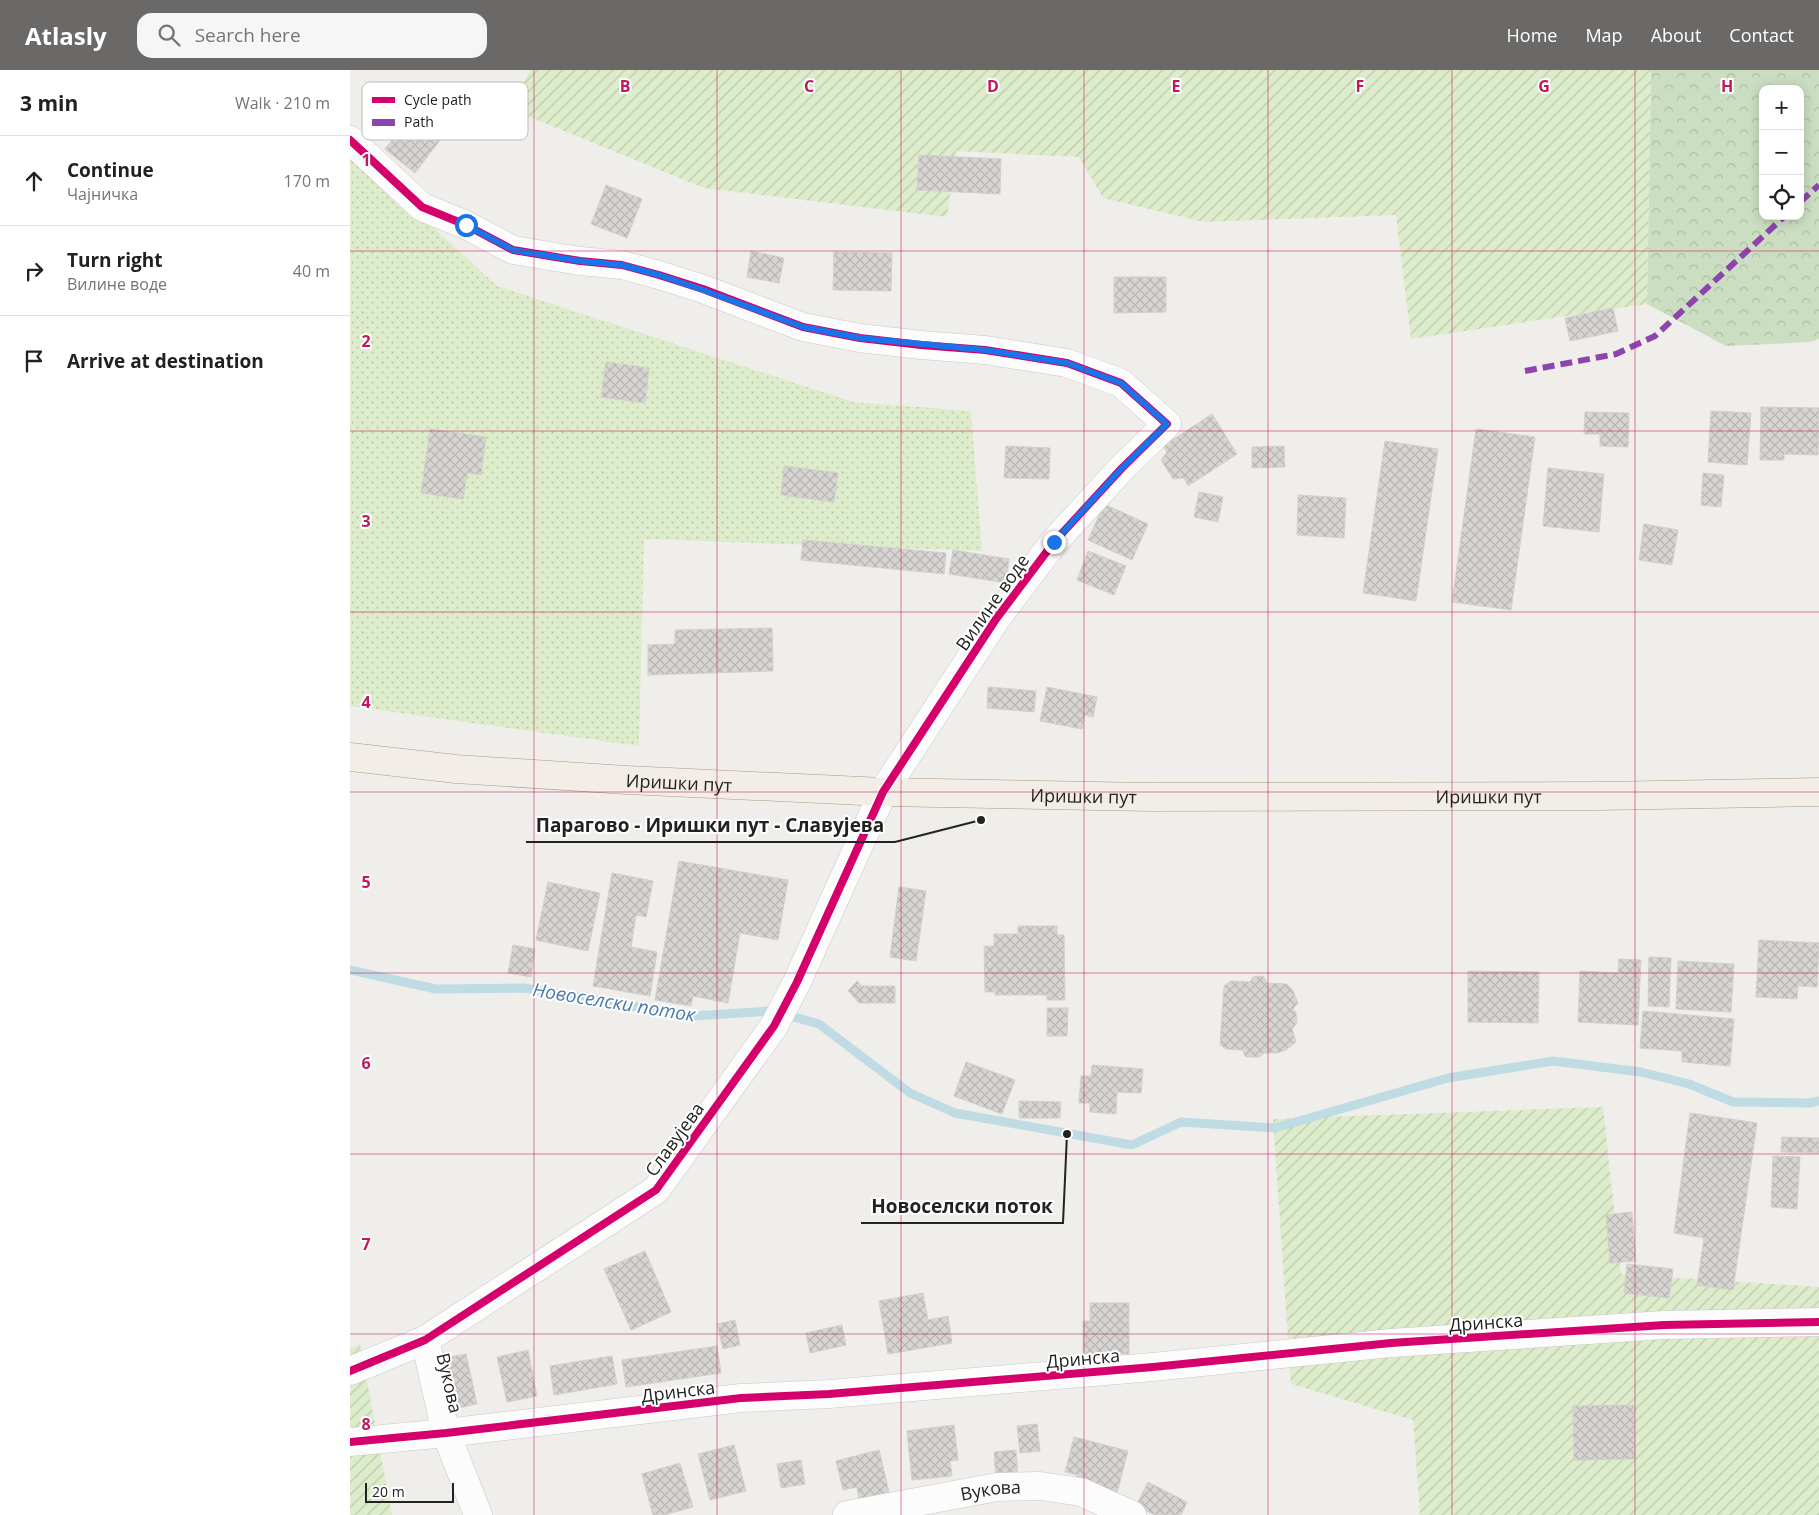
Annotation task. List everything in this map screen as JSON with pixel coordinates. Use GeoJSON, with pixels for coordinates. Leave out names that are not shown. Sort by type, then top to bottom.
{"type":"FeatureCollection","features":[{"type":"Feature","properties":{"kind":"main road","name":"Иришки пут"},"geometry":{"type":"LineString","coordinates":[[350,757],[456,769],[610,779],[883,792],[1150,797],[1602,796],[1819,792]]}},
{"type":"Feature","properties":{"kind":"street","name":"Вилине воде"},"geometry":{"type":"LineString","coordinates":[[350,140],[422,207],[466,225],[513,250],[580,261],[622,265],[703,290],[803,327],[860,338],[985,350],[1067,363],[1121,383],[1167,424],[1122,468],[1054,542],[996,619],[883,792]]}},
{"type":"Feature","properties":{"kind":"street","name":"Славујева"},"geometry":{"type":"LineString","coordinates":[[350,1371],[425,1340],[656,1190],[774,1026],[797,982],[883,792]]}},
{"type":"Feature","properties":{"kind":"street","name":"Дринска"},"geometry":{"type":"LineString","coordinates":[[350,1442],[446,1433],[741,1398],[839,1393],[1153,1367],[1391,1343],[1664,1325],[1819,1322]]}},
{"type":"Feature","properties":{"kind":"street","name":"Вукова"},"geometry":{"type":"LineString","coordinates":[[425,1340],[446,1433],[478,1515]]}},
{"type":"Feature","properties":{"kind":"street","name":"Вукова"},"geometry":{"type":"LineString","coordinates":[[847,1515],[997,1487],[1040,1486],[1081,1492],[1132,1515]]}},
{"type":"Feature","properties":{"kind":"green space"},"geometry":{"type":"Polygon","coordinates":[[[530,70],[1651,70],[1647,304],[1411,339],[1396,215],[1204,222],[1103,198],[1079,157],[956,151],[947,217],[704,188],[528,116],[528,82],[524,82],[530,70]]]}},
{"type":"Feature","properties":{"kind":"green space"},"geometry":{"type":"Polygon","coordinates":[[[1651,70],[1819,70],[1819,339],[1810,342],[1726,346],[1647,304],[1651,70]]]}},
{"type":"Feature","properties":{"kind":"green space"},"geometry":{"type":"Polygon","coordinates":[[[350,151],[497,286],[853,402],[971,411],[982,551],[644,539],[639,746],[350,706],[350,151]]]}},
{"type":"Feature","properties":{"kind":"green space"},"geometry":{"type":"Polygon","coordinates":[[[1603,1107],[1621,1274],[1819,1287],[1819,1515],[1420,1515],[1413,1420],[1291,1384],[1273,1119],[1603,1107]]]}},
{"type":"Feature","properties":{"kind":"green space"},"geometry":{"type":"Polygon","coordinates":[[[360,1344],[392,1515],[350,1515],[350,1348],[360,1344]]]}},
{"type":"Feature","properties":{"kind":"building"},"geometry":{"type":"Polygon","coordinates":[[[392,140],[440,140],[415,173],[385,149],[392,140]]]}},
{"type":"Feature","properties":{"kind":"building"},"geometry":{"type":"Polygon","coordinates":[[[919,155],[1001,159],[1000,194],[917,190],[919,155]]]}},
{"type":"Feature","properties":{"kind":"building"},"geometry":{"type":"Polygon","coordinates":[[[606,185],[642,199],[627,238],[591,224],[606,185]]]}},
{"type":"Feature","properties":{"kind":"building"},"geometry":{"type":"Polygon","coordinates":[[[751,251],[784,258],[779,283],[747,277],[751,251]]]}},
{"type":"Feature","properties":{"kind":"building"},"geometry":{"type":"Polygon","coordinates":[[[834,252],[892,253],[891,291],[833,290],[834,252]]]}},
{"type":"Feature","properties":{"kind":"building"},"geometry":{"type":"Polygon","coordinates":[[[1114,277],[1166,277],[1166,312],[1114,313],[1114,277]]]}},
{"type":"Feature","properties":{"kind":"building"},"geometry":{"type":"Polygon","coordinates":[[[1613,308],[1618,331],[1570,341],[1565,318],[1613,308]]]}},
{"type":"Feature","properties":{"kind":"building"},"geometry":{"type":"Polygon","coordinates":[[[606,362],[649,368],[645,403],[601,397],[606,362]]]}},
{"type":"Feature","properties":{"kind":"building"},"geometry":{"type":"Polygon","coordinates":[[[1761,407],[1819,408],[1818,455],[1784,454],[1784,460],[1760,460],[1761,407]]]}},
{"type":"Feature","properties":{"kind":"building"},"geometry":{"type":"Polygon","coordinates":[[[1711,411],[1751,413],[1747,465],[1708,462],[1711,411]]]}},
{"type":"Feature","properties":{"kind":"building"},"geometry":{"type":"Polygon","coordinates":[[[1585,412],[1629,413],[1628,447],[1600,446],[1600,434],[1584,434],[1585,412]]]}},
{"type":"Feature","properties":{"kind":"building"},"geometry":{"type":"Polygon","coordinates":[[[1212,414],[1237,454],[1188,486],[1184,478],[1173,479],[1161,460],[1167,452],[1163,446],[1212,414]]]}},
{"type":"Feature","properties":{"kind":"building"},"geometry":{"type":"Polygon","coordinates":[[[430,429],[486,437],[481,475],[467,473],[463,499],[421,493],[430,429]]]}},
{"type":"Feature","properties":{"kind":"building"},"geometry":{"type":"Polygon","coordinates":[[[1476,429],[1535,437],[1511,610],[1452,602],[1476,429]]]}},
{"type":"Feature","properties":{"kind":"building"},"geometry":{"type":"Polygon","coordinates":[[[1385,441],[1438,449],[1416,601],[1363,593],[1385,441]]]}},
{"type":"Feature","properties":{"kind":"building"},"geometry":{"type":"Polygon","coordinates":[[[1006,446],[1050,448],[1049,479],[1004,478],[1006,446]]]}},
{"type":"Feature","properties":{"kind":"building"},"geometry":{"type":"Polygon","coordinates":[[[1284,446],[1285,467],[1252,468],[1252,447],[1284,446]]]}},
{"type":"Feature","properties":{"kind":"building"},"geometry":{"type":"Polygon","coordinates":[[[784,466],[838,473],[834,502],[781,495],[784,466]]]}},
{"type":"Feature","properties":{"kind":"building"},"geometry":{"type":"Polygon","coordinates":[[[1548,468],[1604,474],[1599,532],[1543,526],[1548,468]]]}},
{"type":"Feature","properties":{"kind":"building"},"geometry":{"type":"Polygon","coordinates":[[[1703,473],[1724,475],[1721,507],[1701,505],[1703,473]]]}},
{"type":"Feature","properties":{"kind":"building"},"geometry":{"type":"Polygon","coordinates":[[[1199,492],[1223,497],[1218,522],[1194,517],[1199,492]]]}},
{"type":"Feature","properties":{"kind":"building"},"geometry":{"type":"Polygon","coordinates":[[[1298,495],[1346,498],[1344,538],[1297,535],[1298,495]]]}},
{"type":"Feature","properties":{"kind":"building"},"geometry":{"type":"Polygon","coordinates":[[[1104,504],[1148,524],[1132,560],[1088,540],[1104,504]]]}},
{"type":"Feature","properties":{"kind":"building"},"geometry":{"type":"Polygon","coordinates":[[[1644,524],[1678,530],[1672,565],[1639,560],[1644,524]]]}},
{"type":"Feature","properties":{"kind":"building"},"geometry":{"type":"Polygon","coordinates":[[[803,540],[946,553],[944,574],[801,560],[803,540]]]}},
{"type":"Feature","properties":{"kind":"building"},"geometry":{"type":"Polygon","coordinates":[[[953,550],[1009,559],[1006,583],[949,574],[953,550]]]}},
{"type":"Feature","properties":{"kind":"building"},"geometry":{"type":"Polygon","coordinates":[[[1088,551],[1126,566],[1114,595],[1077,580],[1088,551]]]}},
{"type":"Feature","properties":{"kind":"building"},"geometry":{"type":"Polygon","coordinates":[[[772,628],[773,671],[648,675],[648,645],[675,644],[675,630],[772,628]]]}},
{"type":"Feature","properties":{"kind":"building"},"geometry":{"type":"Polygon","coordinates":[[[988,687],[1036,691],[1034,712],[987,708],[988,687]]]}},
{"type":"Feature","properties":{"kind":"building"},"geometry":{"type":"Polygon","coordinates":[[[1047,687],[1097,697],[1093,717],[1085,715],[1082,729],[1040,721],[1047,687]]]}},
{"type":"Feature","properties":{"kind":"building"},"geometry":{"type":"Polygon","coordinates":[[[679,861],[788,880],[778,940],[740,933],[728,1003],[693,996],[691,1006],[655,1000],[679,861]]]}},
{"type":"Feature","properties":{"kind":"building"},"geometry":{"type":"Polygon","coordinates":[[[612,873],[653,881],[646,917],[636,915],[631,947],[657,952],[650,996],[593,986],[612,873]]]}},
{"type":"Feature","properties":{"kind":"building"},"geometry":{"type":"Polygon","coordinates":[[[548,882],[600,893],[588,951],[536,940],[548,882]]]}},
{"type":"Feature","properties":{"kind":"building"},"geometry":{"type":"Polygon","coordinates":[[[899,887],[926,891],[916,961],[890,957],[899,887]]]}},
{"type":"Feature","properties":{"kind":"building"},"geometry":{"type":"Polygon","coordinates":[[[1018,926],[1057,926],[1057,935],[1064,935],[1065,1000],[1047,1000],[1047,995],[995,995],[996,992],[985,992],[984,946],[994,946],[994,934],[1018,934],[1018,926]]]}},
{"type":"Feature","properties":{"kind":"building"},"geometry":{"type":"Polygon","coordinates":[[[1759,940],[1819,943],[1817,987],[1798,986],[1797,999],[1756,997],[1759,940]]]}},
{"type":"Feature","properties":{"kind":"building"},"geometry":{"type":"Polygon","coordinates":[[[513,945],[535,949],[531,977],[508,973],[513,945]]]}},
{"type":"Feature","properties":{"kind":"building"},"geometry":{"type":"Polygon","coordinates":[[[1649,957],[1671,958],[1669,1007],[1648,1006],[1649,957]]]}},
{"type":"Feature","properties":{"kind":"building"},"geometry":{"type":"Polygon","coordinates":[[[1619,959],[1641,960],[1638,1025],[1578,1022],[1580,971],[1618,973],[1619,959]]]}},
{"type":"Feature","properties":{"kind":"building"},"geometry":{"type":"Polygon","coordinates":[[[1678,961],[1734,964],[1731,1012],[1676,1009],[1678,961]]]}},
{"type":"Feature","properties":{"kind":"building"},"geometry":{"type":"Polygon","coordinates":[[[1468,971],[1539,972],[1538,1023],[1468,1022],[1468,971]]]}},
{"type":"Feature","properties":{"kind":"building"},"geometry":{"type":"Polygon","coordinates":[[[1263,976],[1267,983],[1287,984],[1293,991],[1298,1003],[1293,1009],[1296,1013],[1297,1023],[1292,1029],[1296,1042],[1286,1050],[1277,1053],[1264,1053],[1259,1057],[1246,1057],[1242,1050],[1226,1049],[1220,1045],[1224,986],[1231,981],[1250,982],[1253,977],[1263,976]]]}},
{"type":"Feature","properties":{"kind":"building"},"geometry":{"type":"Polygon","coordinates":[[[857,981],[862,986],[895,986],[895,1003],[859,1003],[848,991],[857,981]]]}},
{"type":"Feature","properties":{"kind":"building"},"geometry":{"type":"Polygon","coordinates":[[[1047,1008],[1068,1008],[1067,1036],[1047,1036],[1047,1008]]]}},
{"type":"Feature","properties":{"kind":"building"},"geometry":{"type":"Polygon","coordinates":[[[1643,1011],[1734,1019],[1730,1066],[1682,1062],[1682,1051],[1640,1048],[1643,1011]]]}},
{"type":"Feature","properties":{"kind":"building"},"geometry":{"type":"Polygon","coordinates":[[[966,1062],[1015,1080],[1002,1114],[954,1096],[966,1062]]]}},
{"type":"Feature","properties":{"kind":"building"},"geometry":{"type":"Polygon","coordinates":[[[1092,1065],[1143,1069],[1141,1093],[1117,1092],[1116,1114],[1090,1112],[1090,1103],[1079,1103],[1081,1076],[1091,1076],[1092,1065]]]}},
{"type":"Feature","properties":{"kind":"building"},"geometry":{"type":"Polygon","coordinates":[[[1019,1101],[1061,1102],[1060,1118],[1019,1118],[1019,1101]]]}},
{"type":"Feature","properties":{"kind":"building"},"geometry":{"type":"Polygon","coordinates":[[[1690,1113],[1757,1123],[1733,1290],[1697,1285],[1704,1238],[1674,1233],[1690,1113]]]}},
{"type":"Feature","properties":{"kind":"building"},"geometry":{"type":"Polygon","coordinates":[[[1782,1137],[1819,1138],[1819,1153],[1781,1152],[1782,1137]]]}},
{"type":"Feature","properties":{"kind":"building"},"geometry":{"type":"Polygon","coordinates":[[[1773,1156],[1800,1157],[1797,1209],[1771,1207],[1773,1156]]]}},
{"type":"Feature","properties":{"kind":"building"},"geometry":{"type":"Polygon","coordinates":[[[1632,1212],[1636,1261],[1610,1263],[1606,1215],[1632,1212]]]}},
{"type":"Feature","properties":{"kind":"building"},"geometry":{"type":"Polygon","coordinates":[[[645,1251],[671,1312],[631,1330],[604,1269],[645,1251]]]}},
{"type":"Feature","properties":{"kind":"building"},"geometry":{"type":"Polygon","coordinates":[[[1627,1264],[1673,1269],[1669,1298],[1624,1293],[1627,1264]]]}},
{"type":"Feature","properties":{"kind":"building"},"geometry":{"type":"Polygon","coordinates":[[[923,1293],[928,1320],[948,1316],[952,1343],[888,1354],[879,1301],[923,1293]]]}},
{"type":"Feature","properties":{"kind":"building"},"geometry":{"type":"Polygon","coordinates":[[[1090,1303],[1129,1303],[1129,1354],[1083,1354],[1083,1321],[1090,1321],[1090,1303]]]}},
{"type":"Feature","properties":{"kind":"building"},"geometry":{"type":"Polygon","coordinates":[[[735,1320],[740,1345],[723,1349],[717,1324],[735,1320]]]}},
{"type":"Feature","properties":{"kind":"building"},"geometry":{"type":"Polygon","coordinates":[[[842,1325],[846,1345],[810,1353],[806,1333],[842,1325]]]}},
{"type":"Feature","properties":{"kind":"building"},"geometry":{"type":"Polygon","coordinates":[[[717,1346],[721,1373],[626,1387],[622,1360],[717,1346]]]}},
{"type":"Feature","properties":{"kind":"building"},"geometry":{"type":"Polygon","coordinates":[[[528,1350],[537,1396],[507,1402],[497,1357],[528,1350]]]}},
{"type":"Feature","properties":{"kind":"building"},"geometry":{"type":"Polygon","coordinates":[[[466,1354],[477,1404],[449,1410],[439,1359],[466,1354]]]}},
{"type":"Feature","properties":{"kind":"building"},"geometry":{"type":"Polygon","coordinates":[[[612,1356],[617,1384],[554,1395],[550,1366],[612,1356]]]}},
{"type":"Feature","properties":{"kind":"building"},"geometry":{"type":"Polygon","coordinates":[[[1634,1405],[1635,1459],[1574,1460],[1573,1406],[1634,1405]]]}},
{"type":"Feature","properties":{"kind":"building"},"geometry":{"type":"Polygon","coordinates":[[[1037,1424],[1040,1451],[1020,1453],[1017,1426],[1037,1424]]]}},
{"type":"Feature","properties":{"kind":"building"},"geometry":{"type":"Polygon","coordinates":[[[954,1425],[958,1460],[950,1461],[952,1476],[912,1480],[907,1431],[954,1425]]]}},
{"type":"Feature","properties":{"kind":"building"},"geometry":{"type":"Polygon","coordinates":[[[1074,1437],[1128,1451],[1117,1493],[1075,1482],[1077,1475],[1065,1472],[1074,1437]]]}},
{"type":"Feature","properties":{"kind":"building"},"geometry":{"type":"Polygon","coordinates":[[[734,1445],[746,1491],[710,1500],[698,1454],[734,1445]]]}},
{"type":"Feature","properties":{"kind":"building"},"geometry":{"type":"Polygon","coordinates":[[[879,1450],[889,1492],[859,1499],[857,1487],[843,1490],[836,1461],[879,1450]]]}},
{"type":"Feature","properties":{"kind":"building"},"geometry":{"type":"Polygon","coordinates":[[[1016,1450],[1018,1479],[996,1480],[994,1452],[1016,1450]]]}},
{"type":"Feature","properties":{"kind":"building"},"geometry":{"type":"Polygon","coordinates":[[[801,1460],[805,1484],[781,1488],[777,1464],[801,1460]]]}},
{"type":"Feature","properties":{"kind":"building"},"geometry":{"type":"Polygon","coordinates":[[[680,1463],[693,1507],[664,1515],[653,1515],[642,1474],[680,1463]]]}},
{"type":"Feature","properties":{"kind":"building"},"geometry":{"type":"Polygon","coordinates":[[[1148,1482],[1187,1502],[1181,1515],[1155,1515],[1136,1506],[1148,1482]]]}},
{"type":"Feature","properties":{"kind":"waterway","name":"Новоселски поток"},"geometry":{"type":"LineString","coordinates":[[350,970],[436,989],[524,988],[692,1016],[772,1011],[819,1024],[910,1093],[955,1113],[1132,1145],[1181,1122],[1275,1128],[1448,1078],[1553,1061],[1641,1072],[1689,1084],[1733,1102],[1809,1103],[1819,1101]]}},
{"type":"Feature","properties":{"kind":"marked path"},"geometry":{"type":"LineString","coordinates":[[1804,198],[1819,185]]}},
{"type":"Feature","properties":{"kind":"marked path"},"geometry":{"type":"LineString","coordinates":[[1525,371],[1616,354],[1655,336],[1781,220]]}},
{"type":"Feature","properties":{"kind":"cycle path"},"geometry":{"type":"LineString","coordinates":[[350,140],[422,207],[466,225],[513,250],[580,261],[622,265],[703,289],[803,327],[860,338],[985,350],[1067,363],[1121,383],[1167,424],[1122,468],[1054,542],[996,619],[883,792],[797,982],[774,1026],[656,1190],[425,1340],[350,1371]]}},
{"type":"Feature","properties":{"kind":"cycle path"},"geometry":{"type":"LineString","coordinates":[[350,1442],[446,1433],[741,1398],[829,1394],[1153,1367],[1391,1343],[1664,1325],[1819,1322]]}},
{"type":"Feature","properties":{"kind":"place","name":"Парагово - Иришки пут - Славујева"},"geometry":{"type":"Point","coordinates":[981,820]}},
{"type":"Feature","properties":{"kind":"place","name":"Новоселски поток"},"geometry":{"type":"Point","coordinates":[1067,1134]}},
{"type":"Feature","properties":{"kind":"route"},"geometry":{"type":"LineString","coordinates":[[466,225],[513,250],[580,261],[622,265],[703,290],[803,327],[860,338],[985,350],[1067,363],[1121,383],[1167,424],[1122,468],[1054,542]]}}]}
